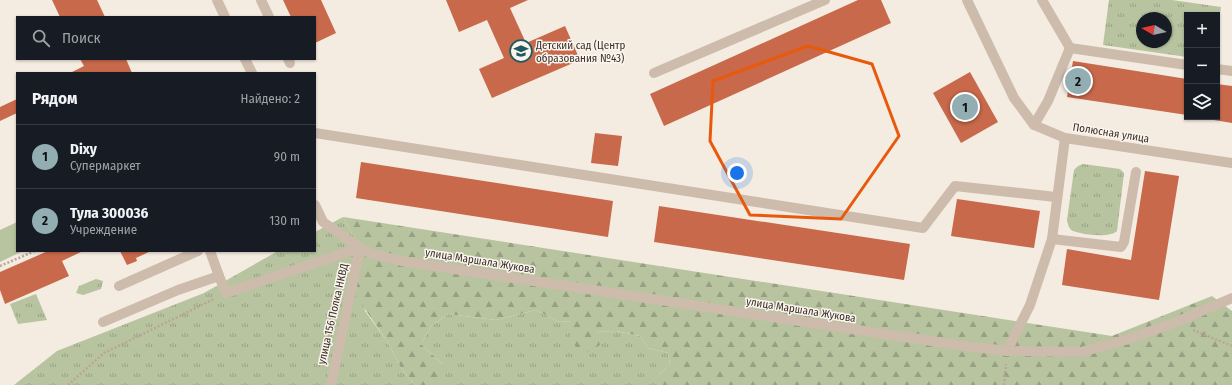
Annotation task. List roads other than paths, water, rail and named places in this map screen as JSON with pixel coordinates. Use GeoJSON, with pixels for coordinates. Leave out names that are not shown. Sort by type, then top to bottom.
{"type":"FeatureCollection","features":[{"type":"Feature","properties":{"kind":"street"},"geometry":{"type":"LineString","coordinates":[[217,0],[225,16]]}},
{"type":"Feature","properties":{"kind":"street"},"geometry":{"type":"LineString","coordinates":[[261,0],[269,16]]}},
{"type":"Feature","properties":{"kind":"street"},"geometry":{"type":"LineString","coordinates":[[654,73],[825,0]]}},
{"type":"Feature","properties":{"kind":"street"},"geometry":{"type":"LineString","coordinates":[[967,0],[1014,98],[1034,125],[1048,101],[1070,48]]}},
{"type":"Feature","properties":{"kind":"street"},"geometry":{"type":"LineString","coordinates":[[1042,0],[1070,48]]}},
{"type":"Feature","properties":{"kind":"street"},"geometry":{"type":"LineString","coordinates":[[1070,48],[1184,65]]}},
{"type":"Feature","properties":{"kind":"street"},"geometry":{"type":"LineString","coordinates":[[246,60],[252,72]]}},
{"type":"Feature","properties":{"kind":"street"},"geometry":{"type":"LineString","coordinates":[[1220,69],[1232,71]]}},
{"type":"Feature","properties":{"kind":"street","name":"Полюсная улица"},"geometry":{"type":"LineString","coordinates":[[1034,125],[1065,138],[1232,164]]}},
{"type":"Feature","properties":{"kind":"street"},"geometry":{"type":"LineString","coordinates":[[316,133],[923,228],[955,186],[1056,197]]}},
{"type":"Feature","properties":{"kind":"street"},"geometry":{"type":"LineString","coordinates":[[1007,351],[1030,305],[1052,239],[1056,197],[1065,138]]}},
{"type":"Feature","properties":{"kind":"street"},"geometry":{"type":"LineString","coordinates":[[1052,239],[1121,247],[1124,242],[1136,172]]}},
{"type":"Feature","properties":{"kind":"street","name":"улица Маршала Жукова"},"geometry":{"type":"LineString","coordinates":[[316,207],[323,222],[360,248],[372,254],[400,261],[958,346],[1007,351],[1081,352],[1129,339],[1176,322],[1232,298]]}},
{"type":"Feature","properties":{"kind":"street"},"geometry":{"type":"LineString","coordinates":[[210,252],[226,293],[360,248]]}},
{"type":"Feature","properties":{"kind":"street","name":"улица 156 Полка НКВД"},"geometry":{"type":"LineString","coordinates":[[330,385],[360,248]]}},
{"type":"Feature","properties":{"kind":"street"},"geometry":{"type":"LineString","coordinates":[[119,286],[196,252]]}},
{"type":"Feature","properties":{"kind":"street"},"geometry":{"type":"LineString","coordinates":[[103,322],[178,290],[219,276]]}},
{"type":"Feature","properties":{"kind":"place","name":"Детский сад (Центр образования №43)"},"geometry":{"type":"Point","coordinates":[521,51]}},
{"type":"Feature","properties":{"kind":"place","name":"Тула 300036"},"geometry":{"type":"Point","coordinates":[1078,81]}},
{"type":"Feature","properties":{"kind":"place","name":"Dixy"},"geometry":{"type":"Point","coordinates":[965,107]}}]}
